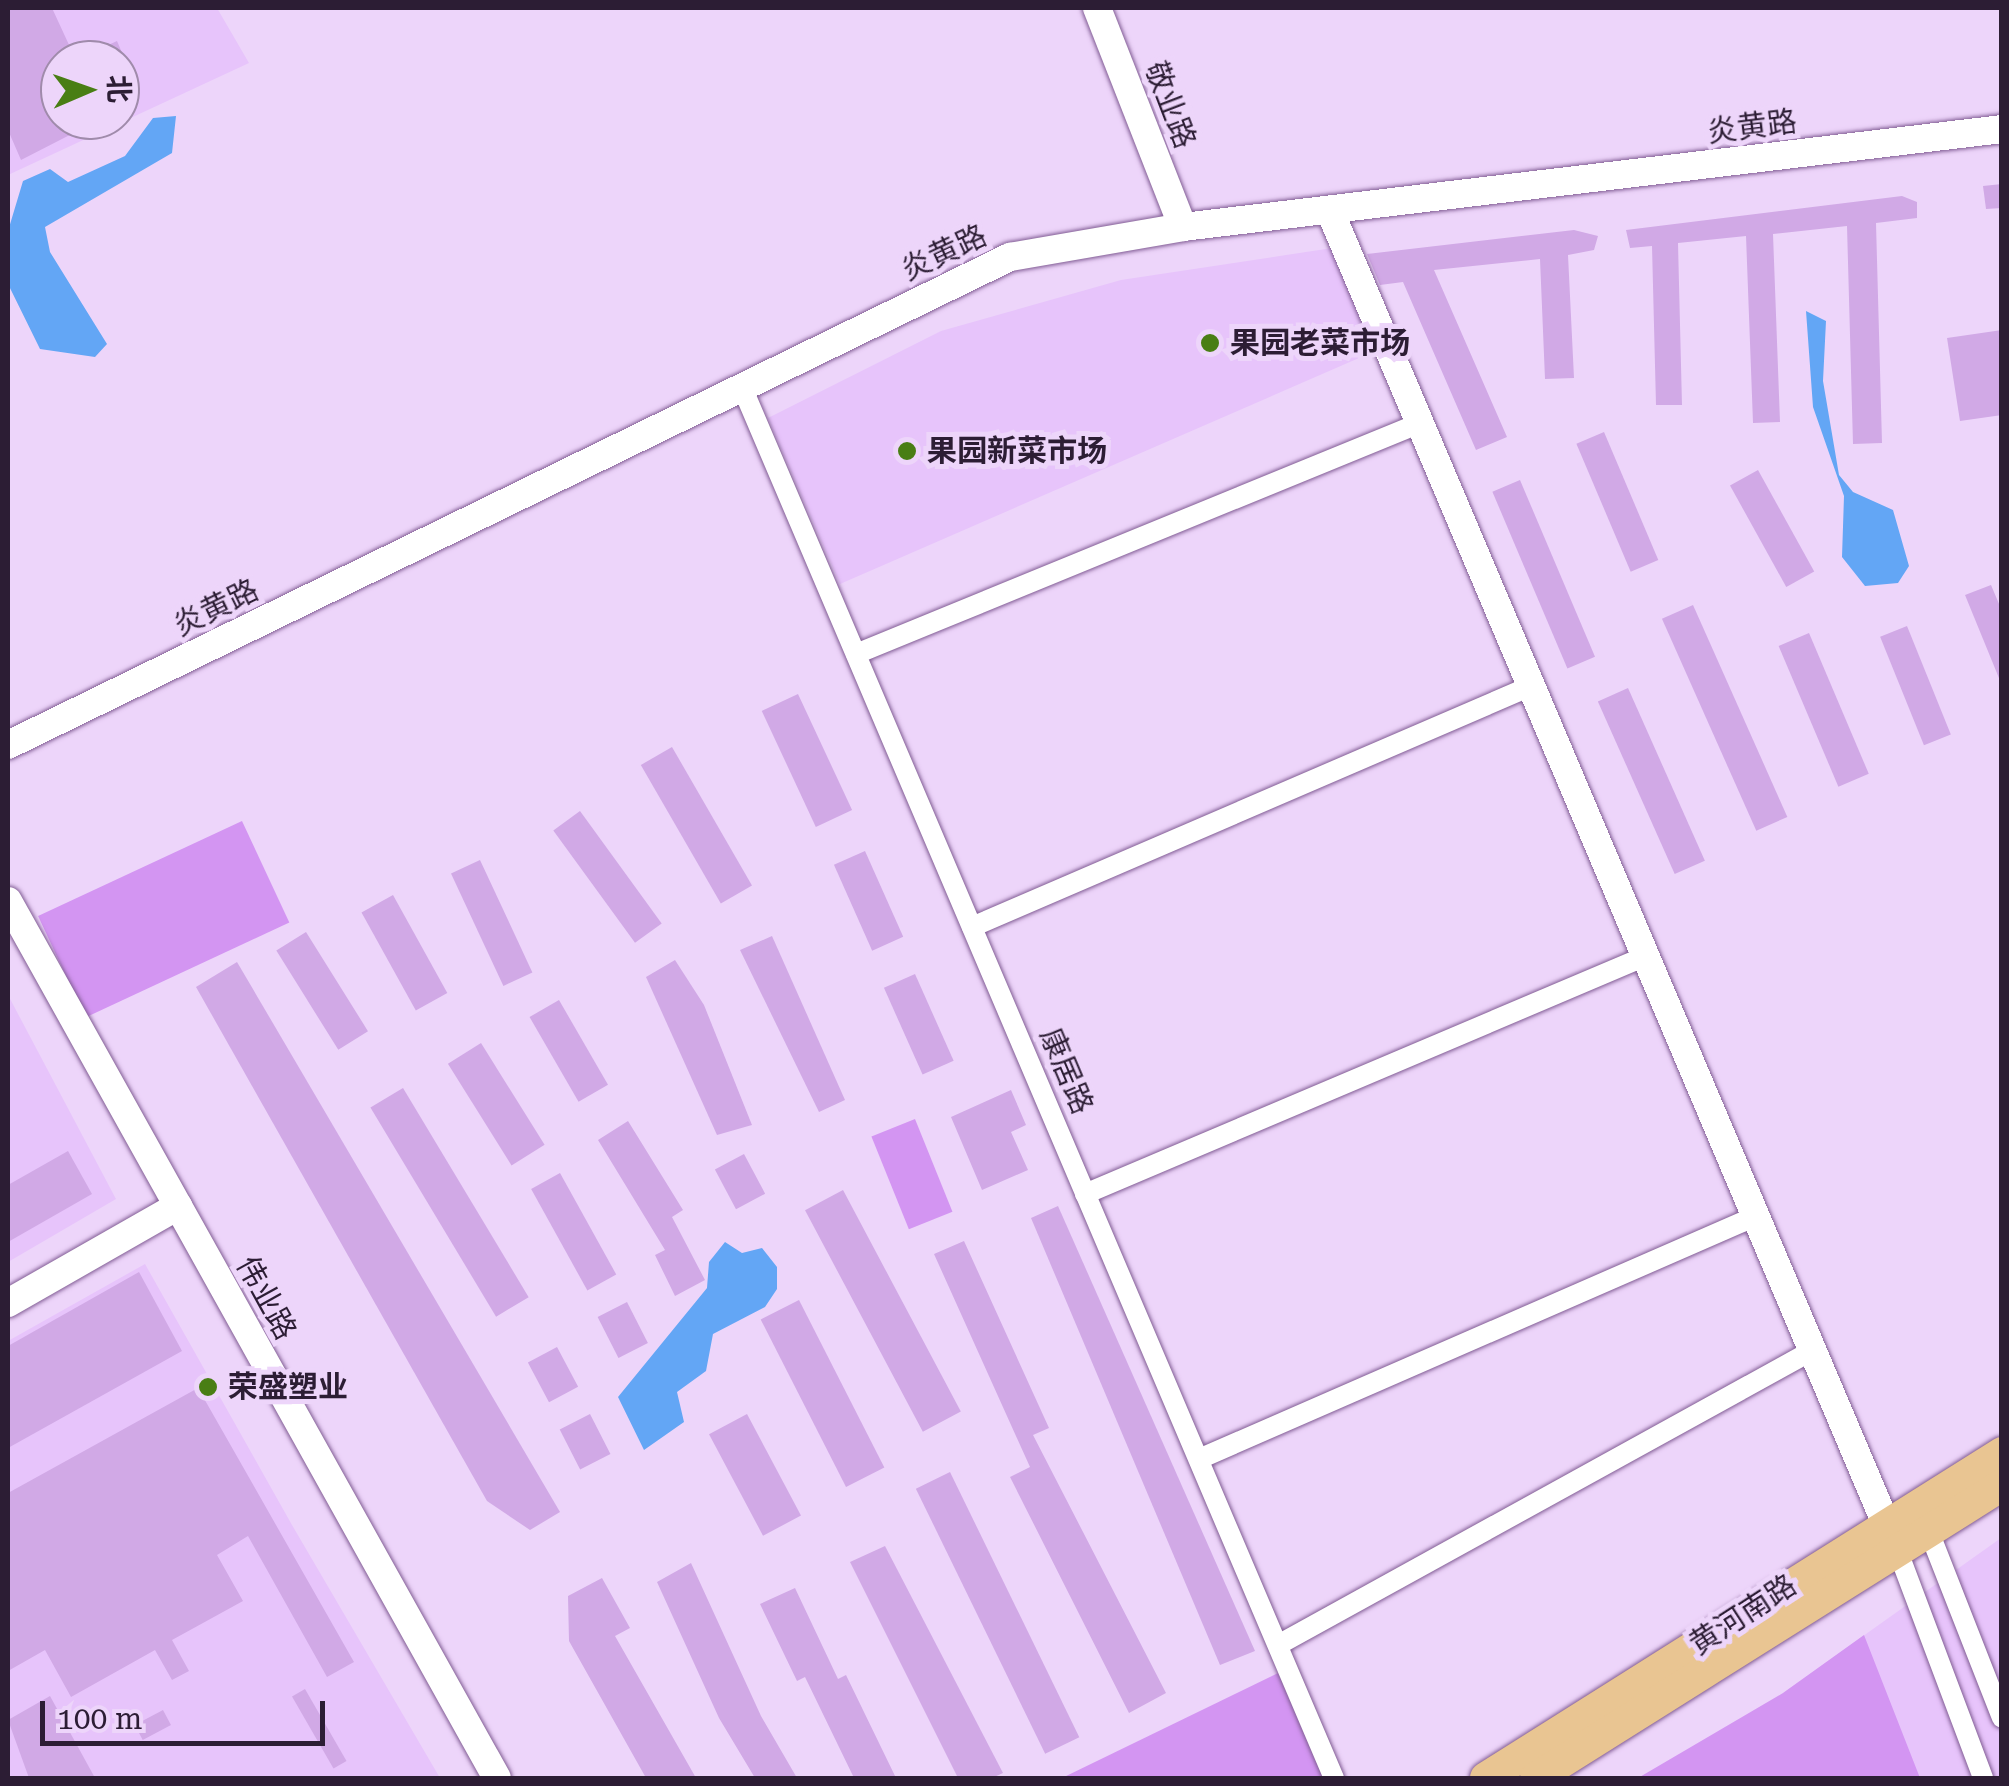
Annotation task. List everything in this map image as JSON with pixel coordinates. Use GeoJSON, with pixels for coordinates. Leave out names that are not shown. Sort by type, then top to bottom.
{"type":"FeatureCollection","features":[{"type":"Feature","properties":{"kind":"main road","name":"黄河南路"},"geometry":{"type":"LineString","coordinates":[[1486,1778],[1924,1517],[2002,1454]]}},
{"type":"Feature","properties":{"kind":"main road","name":"黄河南路"},"geometry":{"type":"LineString","coordinates":[[1924,1517],[2002,1485]]}},
{"type":"Feature","properties":{"kind":"main road","name":"黄河南路"},"geometry":{"type":"LineString","coordinates":[[1536,1778],[1892,1536]]}},
{"type":"Feature","properties":{"kind":"street","name":"敬业路"},"geometry":{"type":"LineString","coordinates":[[1097,8],[1183,227]]}},
{"type":"Feature","properties":{"kind":"street","name":"炎黄路"},"geometry":{"type":"LineString","coordinates":[[8,746],[1010,257],[1183,227],[2002,129]]}},
{"type":"Feature","properties":{"kind":"street"},"geometry":{"type":"LineString","coordinates":[[1330,211],[1892,1536],[1983,1778]]}},
{"type":"Feature","properties":{"kind":"street","name":"康居路"},"geometry":{"type":"LineString","coordinates":[[742,387],[1334,1778]]}},
{"type":"Feature","properties":{"kind":"street"},"geometry":{"type":"LineString","coordinates":[[856,654],[1420,423]]}},
{"type":"Feature","properties":{"kind":"street"},"geometry":{"type":"LineString","coordinates":[[972,927],[1531,686]]}},
{"type":"Feature","properties":{"kind":"street","name":"伟业路"},"geometry":{"type":"LineString","coordinates":[[8,902],[497,1778]]}},
{"type":"Feature","properties":{"kind":"street"},"geometry":{"type":"LineString","coordinates":[[1086,1194],[1646,956]]}},
{"type":"Feature","properties":{"kind":"street"},"geometry":{"type":"LineString","coordinates":[[8,1303],[178,1206]]}},
{"type":"Feature","properties":{"kind":"street"},"geometry":{"type":"LineString","coordinates":[[1198,1459],[1756,1216]]}},
{"type":"Feature","properties":{"kind":"street"},"geometry":{"type":"LineString","coordinates":[[1278,1645],[1813,1350]]}},
{"type":"Feature","properties":{"kind":"street"},"geometry":{"type":"LineString","coordinates":[[1924,1517],[2002,1718]]}},
{"type":"Feature","properties":{"kind":"shaded area"},"geometry":{"type":"Polygon","coordinates":[[[8,8],[217,8],[249,63],[140,114],[140,40],[40,40],[40,140],[83,140],[8,175],[8,8]]]}},
{"type":"Feature","properties":{"kind":"shaded area"},"geometry":{"type":"Polygon","coordinates":[[[1339,247],[1382,348],[840,584],[768,418],[941,331],[1121,280],[1339,247]]]}},
{"type":"Feature","properties":{"kind":"shaded area"},"geometry":{"type":"Polygon","coordinates":[[[242,821],[289,923],[85,1018],[38,916],[242,821]]]}},
{"type":"Feature","properties":{"kind":"shaded area"},"geometry":{"type":"Polygon","coordinates":[[[8,995],[116,1199],[8,1262],[8,995]]]}},
{"type":"Feature","properties":{"kind":"shaded area"},"geometry":{"type":"Polygon","coordinates":[[[915,1119],[952,1212],[909,1229],[871,1137],[915,1119]]]}},
{"type":"Feature","properties":{"kind":"shaded area"},"geometry":{"type":"Polygon","coordinates":[[[145,1264],[440,1778],[8,1778],[8,1341],[145,1264]]]}},
{"type":"Feature","properties":{"kind":"shaded area"},"geometry":{"type":"Polygon","coordinates":[[[2001,1538],[2001,1778],[1825,1778],[1783,1693],[2001,1538]]]}},
{"type":"Feature","properties":{"kind":"shaded area"},"geometry":{"type":"Polygon","coordinates":[[[1864,1635],[1920,1778],[1638,1778],[1783,1693],[1864,1635]]]}},
{"type":"Feature","properties":{"kind":"shaded area"},"geometry":{"type":"Polygon","coordinates":[[[1278,1673],[1323,1778],[1062,1778],[1278,1673]]]}},
{"type":"Feature","properties":{"kind":"water"},"geometry":{"type":"Polygon","coordinates":[[[176,116],[172,153],[45,227],[50,252],[107,344],[95,357],[40,349],[8,284],[8,231],[23,181],[50,169],[68,182],[125,156],[153,118],[176,116]]]}},
{"type":"Feature","properties":{"kind":"water"},"geometry":{"type":"Polygon","coordinates":[[[1806,311],[1826,321],[1823,381],[1839,475],[1853,492],[1893,510],[1909,566],[1898,583],[1865,586],[1842,557],[1844,496],[1813,407],[1806,311]]]}},
{"type":"Feature","properties":{"kind":"water"},"geometry":{"type":"Polygon","coordinates":[[[725,1242],[742,1253],[762,1248],[777,1267],[777,1289],[765,1307],[713,1334],[706,1371],[677,1392],[684,1422],[644,1450],[618,1397],[707,1288],[709,1262],[725,1242]]]}},
{"type":"Feature","properties":{"kind":"building"},"geometry":{"type":"Polygon","coordinates":[[[8,8],[52,8],[67,40],[40,40],[40,140],[60,140],[21,160],[8,130],[8,8]]]}},
{"type":"Feature","properties":{"kind":"building"},"geometry":{"type":"Polygon","coordinates":[[[2002,184],[2002,208],[1986,209],[1983,186],[2002,184]]]}},
{"type":"Feature","properties":{"kind":"building"},"geometry":{"type":"Polygon","coordinates":[[[1902,196],[1917,202],[1917,218],[1876,223],[1882,443],[1853,444],[1847,226],[1773,234],[1780,422],[1753,423],[1746,236],[1678,243],[1682,405],[1656,405],[1652,246],[1630,248],[1626,230],[1902,196]]]}},
{"type":"Feature","properties":{"kind":"building"},"geometry":{"type":"Polygon","coordinates":[[[1574,230],[1598,236],[1594,250],[1568,255],[1574,378],[1545,379],[1540,259],[1434,270],[1507,437],[1476,450],[1403,282],[1380,285],[1367,254],[1574,230]]]}},
{"type":"Feature","properties":{"kind":"building"},"geometry":{"type":"Polygon","coordinates":[[[2002,330],[2002,415],[1960,421],[1947,338],[2002,330]]]}},
{"type":"Feature","properties":{"kind":"building"},"geometry":{"type":"Polygon","coordinates":[[[1604,432],[1658,560],[1631,572],[1576,444],[1604,432]]]}},
{"type":"Feature","properties":{"kind":"building"},"geometry":{"type":"Polygon","coordinates":[[[1758,470],[1814,571],[1786,587],[1730,486],[1758,470]]]}},
{"type":"Feature","properties":{"kind":"building"},"geometry":{"type":"Polygon","coordinates":[[[1520,480],[1595,657],[1567,668],[1492,492],[1520,480]]]}},
{"type":"Feature","properties":{"kind":"building"},"geometry":{"type":"Polygon","coordinates":[[[1991,585],[2002,611],[2001,683],[1965,595],[1991,585]]]}},
{"type":"Feature","properties":{"kind":"building"},"geometry":{"type":"Polygon","coordinates":[[[1693,605],[1787,817],[1756,831],[1662,619],[1693,605]]]}},
{"type":"Feature","properties":{"kind":"building"},"geometry":{"type":"Polygon","coordinates":[[[1907,626],[1951,734],[1924,745],[1880,637],[1907,626]]]}},
{"type":"Feature","properties":{"kind":"building"},"geometry":{"type":"Polygon","coordinates":[[[1809,633],[1869,774],[1838,787],[1779,646],[1809,633]]]}},
{"type":"Feature","properties":{"kind":"building"},"geometry":{"type":"Polygon","coordinates":[[[1628,688],[1705,861],[1675,874],[1598,701],[1628,688]]]}},
{"type":"Feature","properties":{"kind":"building"},"geometry":{"type":"Polygon","coordinates":[[[798,694],[852,810],[816,827],[762,711],[798,694]]]}},
{"type":"Feature","properties":{"kind":"building"},"geometry":{"type":"Polygon","coordinates":[[[672,747],[752,886],[721,904],[641,765],[672,747]]]}},
{"type":"Feature","properties":{"kind":"building"},"geometry":{"type":"Polygon","coordinates":[[[580,811],[662,923],[635,943],[553,830],[580,811]]]}},
{"type":"Feature","properties":{"kind":"building"},"geometry":{"type":"Polygon","coordinates":[[[865,851],[903,937],[872,951],[834,865],[865,851]]]}},
{"type":"Feature","properties":{"kind":"building"},"geometry":{"type":"Polygon","coordinates":[[[480,860],[532,972],[503,986],[451,874],[480,860]]]}},
{"type":"Feature","properties":{"kind":"building"},"geometry":{"type":"Polygon","coordinates":[[[393,895],[447,993],[416,1010],[362,912],[393,895]]]}},
{"type":"Feature","properties":{"kind":"building"},"geometry":{"type":"Polygon","coordinates":[[[306,932],[368,1031],[338,1050],[276,951],[306,932]]]}},
{"type":"Feature","properties":{"kind":"building"},"geometry":{"type":"Polygon","coordinates":[[[772,936],[845,1100],[819,1112],[740,950],[772,936]]]}},
{"type":"Feature","properties":{"kind":"building"},"geometry":{"type":"Polygon","coordinates":[[[675,960],[704,1005],[752,1125],[717,1135],[646,977],[675,960]]]}},
{"type":"Feature","properties":{"kind":"building"},"geometry":{"type":"Polygon","coordinates":[[[237,962],[560,1512],[530,1530],[487,1501],[196,987],[237,962]]]}},
{"type":"Feature","properties":{"kind":"building"},"geometry":{"type":"Polygon","coordinates":[[[915,974],[954,1061],[923,1075],[884,988],[915,974]]]}},
{"type":"Feature","properties":{"kind":"building"},"geometry":{"type":"Polygon","coordinates":[[[559,1000],[608,1085],[579,1102],[530,1017],[559,1000]]]}},
{"type":"Feature","properties":{"kind":"building"},"geometry":{"type":"Polygon","coordinates":[[[481,1043],[545,1145],[512,1165],[448,1064],[481,1043]]]}},
{"type":"Feature","properties":{"kind":"building"},"geometry":{"type":"Polygon","coordinates":[[[403,1088],[529,1297],[496,1317],[370,1108],[403,1088]]]}},
{"type":"Feature","properties":{"kind":"building"},"geometry":{"type":"Polygon","coordinates":[[[1011,1090],[1026,1125],[1011,1132],[1028,1170],[982,1190],[951,1117],[1011,1090]]]}},
{"type":"Feature","properties":{"kind":"building"},"geometry":{"type":"Polygon","coordinates":[[[628,1121],[683,1210],[672,1217],[705,1280],[675,1296],[655,1255],[665,1250],[598,1140],[628,1121]]]}},
{"type":"Feature","properties":{"kind":"building"},"geometry":{"type":"Polygon","coordinates":[[[68,1151],[92,1194],[8,1242],[8,1185],[68,1151]]]}},
{"type":"Feature","properties":{"kind":"building"},"geometry":{"type":"Polygon","coordinates":[[[744,1154],[765,1194],[736,1209],[715,1169],[744,1154]]]}},
{"type":"Feature","properties":{"kind":"building"},"geometry":{"type":"Polygon","coordinates":[[[560,1173],[616,1274],[587,1290],[531,1189],[560,1173]]]}},
{"type":"Feature","properties":{"kind":"building"},"geometry":{"type":"Polygon","coordinates":[[[843,1190],[961,1412],[923,1432],[805,1210],[843,1190]]]}},
{"type":"Feature","properties":{"kind":"building"},"geometry":{"type":"Polygon","coordinates":[[[1058,1206],[1255,1651],[1220,1665],[1031,1218],[1058,1206]]]}},
{"type":"Feature","properties":{"kind":"building"},"geometry":{"type":"Polygon","coordinates":[[[964,1241],[1049,1428],[1033,1435],[1166,1693],[1129,1713],[1010,1477],[1030,1467],[934,1254],[964,1241]]]}},
{"type":"Feature","properties":{"kind":"building"},"geometry":{"type":"Polygon","coordinates":[[[139,1272],[182,1351],[8,1448],[8,1346],[139,1272]]]}},
{"type":"Feature","properties":{"kind":"building"},"geometry":{"type":"Polygon","coordinates":[[[799,1300],[884,1468],[846,1487],[761,1320],[799,1300]]]}},
{"type":"Feature","properties":{"kind":"building"},"geometry":{"type":"Polygon","coordinates":[[[627,1302],[648,1343],[618,1358],[598,1317],[627,1302]]]}},
{"type":"Feature","properties":{"kind":"building"},"geometry":{"type":"Polygon","coordinates":[[[557,1347],[578,1387],[549,1402],[528,1362],[557,1347]]]}},
{"type":"Feature","properties":{"kind":"building"},"geometry":{"type":"Polygon","coordinates":[[[198,1388],[354,1662],[327,1677],[248,1536],[217,1555],[243,1601],[172,1640],[189,1671],[172,1680],[155,1650],[71,1697],[45,1650],[8,1671],[8,1493],[198,1388]]]}},
{"type":"Feature","properties":{"kind":"building"},"geometry":{"type":"Polygon","coordinates":[[[590,1414],[610,1454],[580,1470],[560,1429],[590,1414]]]}},
{"type":"Feature","properties":{"kind":"building"},"geometry":{"type":"Polygon","coordinates":[[[747,1414],[801,1516],[763,1536],[709,1434],[747,1414]]]}},
{"type":"Feature","properties":{"kind":"building"},"geometry":{"type":"Polygon","coordinates":[[[950,1472],[1079,1737],[1045,1754],[916,1489],[950,1472]]]}},
{"type":"Feature","properties":{"kind":"building"},"geometry":{"type":"Polygon","coordinates":[[[885,1546],[1003,1773],[992,1778],[958,1778],[850,1562],[885,1546]]]}},
{"type":"Feature","properties":{"kind":"building"},"geometry":{"type":"Polygon","coordinates":[[[691,1563],[761,1716],[797,1778],[755,1778],[719,1718],[657,1582],[691,1563]]]}},
{"type":"Feature","properties":{"kind":"building"},"geometry":{"type":"Polygon","coordinates":[[[602,1578],[630,1628],[615,1636],[696,1778],[646,1778],[569,1641],[568,1596],[602,1578]]]}},
{"type":"Feature","properties":{"kind":"building"},"geometry":{"type":"Polygon","coordinates":[[[795,1588],[838,1679],[846,1675],[896,1778],[854,1778],[805,1677],[797,1681],[760,1604],[795,1588]]]}},
{"type":"Feature","properties":{"kind":"building"},"geometry":{"type":"Polygon","coordinates":[[[305,1689],[346,1761],[334,1768],[292,1696],[305,1689]]]}},
{"type":"Feature","properties":{"kind":"building"},"geometry":{"type":"Polygon","coordinates":[[[50,1696],[95,1778],[29,1778],[8,1720],[50,1696]]]}},
{"type":"Feature","properties":{"kind":"building"},"geometry":{"type":"Polygon","coordinates":[[[163,1710],[171,1725],[143,1740],[135,1725],[163,1710]]]}},
{"type":"Feature","properties":{"kind":"place","name":"果园老菜市场"},"geometry":{"type":"Point","coordinates":[1210,343]}},
{"type":"Feature","properties":{"kind":"place","name":"果园新菜市场"},"geometry":{"type":"Point","coordinates":[907,451]}},
{"type":"Feature","properties":{"kind":"place","name":"荣盛塑业"},"geometry":{"type":"Point","coordinates":[208,1387]}}]}
